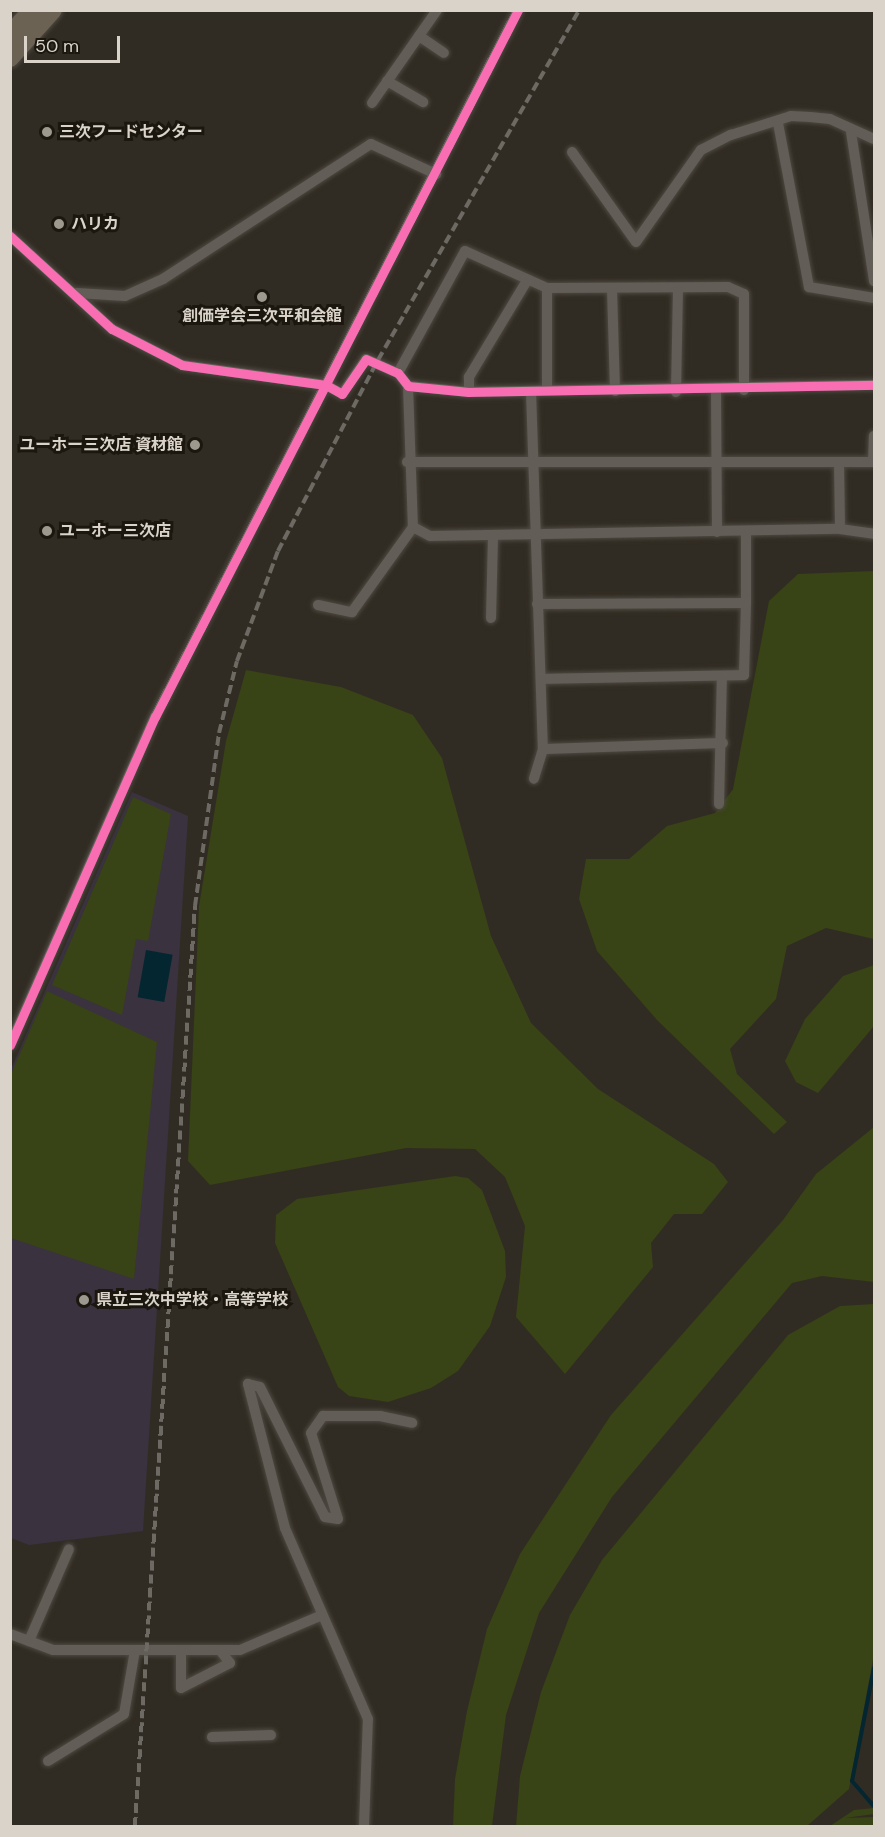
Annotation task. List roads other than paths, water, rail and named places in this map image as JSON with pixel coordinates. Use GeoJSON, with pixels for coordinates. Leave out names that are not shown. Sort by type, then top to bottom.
{"type":"FeatureCollection","features":[{"type":"Feature","properties":{"kind":"highway"},"geometry":{"type":"LineString","coordinates":[[10,34],[32,10]]}},
{"type":"Feature","properties":{"kind":"highway"},"geometry":{"type":"LineString","coordinates":[[10,58],[53,10]]}},
{"type":"Feature","properties":{"kind":"street"},"geometry":{"type":"LineString","coordinates":[[372,103],[437,10]]}},
{"type":"Feature","properties":{"kind":"street"},"geometry":{"type":"LineString","coordinates":[[10,1045],[14,1027],[155,717],[436,174],[515,12]]}},
{"type":"Feature","properties":{"kind":"street"},"geometry":{"type":"LineString","coordinates":[[419,36],[444,53]]}},
{"type":"Feature","properties":{"kind":"street"},"geometry":{"type":"LineString","coordinates":[[387,81],[423,102]]}},
{"type":"Feature","properties":{"kind":"street"},"geometry":{"type":"LineString","coordinates":[[572,152],[636,242],[701,150],[731,135],[778,123],[790,116],[830,119],[851,132],[874,139]]}},
{"type":"Feature","properties":{"kind":"street"},"geometry":{"type":"LineString","coordinates":[[778,123],[809,288],[874,298]]}},
{"type":"Feature","properties":{"kind":"street"},"geometry":{"type":"LineString","coordinates":[[851,132],[874,281]]}},
{"type":"Feature","properties":{"kind":"street"},"geometry":{"type":"LineString","coordinates":[[77,293],[125,296],[163,279],[371,144],[436,174]]}},
{"type":"Feature","properties":{"kind":"street"},"geometry":{"type":"LineString","coordinates":[[10,236],[77,293],[112,329],[182,365],[326,385],[342,394],[366,359],[398,372],[408,386],[407,462],[413,527],[352,612],[318,605]]}},
{"type":"Feature","properties":{"kind":"street"},"geometry":{"type":"LineString","coordinates":[[398,372],[465,251],[526,282],[547,288],[678,290],[728,287],[744,294],[744,390]]}},
{"type":"Feature","properties":{"kind":"street"},"geometry":{"type":"LineString","coordinates":[[469,392],[469,377],[526,282]]}},
{"type":"Feature","properties":{"kind":"street"},"geometry":{"type":"LineString","coordinates":[[547,288],[548,390]]}},
{"type":"Feature","properties":{"kind":"street"},"geometry":{"type":"LineString","coordinates":[[612,289],[615,391]]}},
{"type":"Feature","properties":{"kind":"street"},"geometry":{"type":"LineString","coordinates":[[676,392],[678,290]]}},
{"type":"Feature","properties":{"kind":"street"},"geometry":{"type":"LineString","coordinates":[[408,386],[469,392],[548,390],[676,392],[874,385]]}},
{"type":"Feature","properties":{"kind":"street"},"geometry":{"type":"LineString","coordinates":[[531,391],[543,749],[534,779]]}},
{"type":"Feature","properties":{"kind":"street"},"geometry":{"type":"LineString","coordinates":[[717,391],[717,532]]}},
{"type":"Feature","properties":{"kind":"street"},"geometry":{"type":"LineString","coordinates":[[407,462],[717,464],[873,462],[874,436]]}},
{"type":"Feature","properties":{"kind":"street"},"geometry":{"type":"LineString","coordinates":[[839,463],[840,529]]}},
{"type":"Feature","properties":{"kind":"street"},"geometry":{"type":"LineString","coordinates":[[413,527],[430,536],[493,537],[840,529],[874,534]]}},
{"type":"Feature","properties":{"kind":"street"},"geometry":{"type":"LineString","coordinates":[[541,679],[744,675],[746,531]]}},
{"type":"Feature","properties":{"kind":"street"},"geometry":{"type":"LineString","coordinates":[[491,618],[493,537]]}},
{"type":"Feature","properties":{"kind":"street"},"geometry":{"type":"LineString","coordinates":[[537,604],[746,603]]}},
{"type":"Feature","properties":{"kind":"street"},"geometry":{"type":"LineString","coordinates":[[719,804],[723,743],[722,676]]}},
{"type":"Feature","properties":{"kind":"street"},"geometry":{"type":"LineString","coordinates":[[543,749],[723,743]]}},
{"type":"Feature","properties":{"kind":"street"},"geometry":{"type":"LineString","coordinates":[[364,1827],[368,1719],[285,1528],[248,1384],[260,1387],[325,1517],[338,1519],[311,1433],[323,1416],[380,1416],[412,1424]]}},
{"type":"Feature","properties":{"kind":"street"},"geometry":{"type":"LineString","coordinates":[[29,1641],[69,1549]]}},
{"type":"Feature","properties":{"kind":"street"},"geometry":{"type":"LineString","coordinates":[[10,1634],[53,1650],[240,1650],[322,1616]]}},
{"type":"Feature","properties":{"kind":"street"},"geometry":{"type":"LineString","coordinates":[[48,1761],[124,1714],[135,1650]]}},
{"type":"Feature","properties":{"kind":"street"},"geometry":{"type":"LineString","coordinates":[[181,1650],[181,1688],[230,1663],[220,1650]]}},
{"type":"Feature","properties":{"kind":"street"},"geometry":{"type":"LineString","coordinates":[[212,1737],[271,1735]]}},
{"type":"Feature","properties":{"kind":"water"},"geometry":{"type":"Polygon","coordinates":[[[146,950],[173,955],[164,1002],[138,997],[146,950]]]}},
{"type":"Feature","properties":{"kind":"waterway"},"geometry":{"type":"LineString","coordinates":[[874,1668],[852,1781],[874,1806]]}},
{"type":"Feature","properties":{"kind":"railway"},"geometry":{"type":"LineString","coordinates":[[135,1826],[195,906],[219,733],[237,661],[278,551],[378,360],[579,10]]}},
{"type":"Feature","properties":{"kind":"place","name":"三次フードセンター"},"geometry":{"type":"Point","coordinates":[47,132]}},
{"type":"Feature","properties":{"kind":"place","name":"ハリカ"},"geometry":{"type":"Point","coordinates":[59,224]}},
{"type":"Feature","properties":{"kind":"place","name":"創価学会三次平和会館"},"geometry":{"type":"Point","coordinates":[262,297]}},
{"type":"Feature","properties":{"kind":"place","name":"ユーホー三次店 資材館"},"geometry":{"type":"Point","coordinates":[195,445]}},
{"type":"Feature","properties":{"kind":"place","name":"ユーホー三次店"},"geometry":{"type":"Point","coordinates":[47,531]}},
{"type":"Feature","properties":{"kind":"place","name":"県立三次中学校・高等学校"},"geometry":{"type":"Point","coordinates":[84,1300]}}]}
